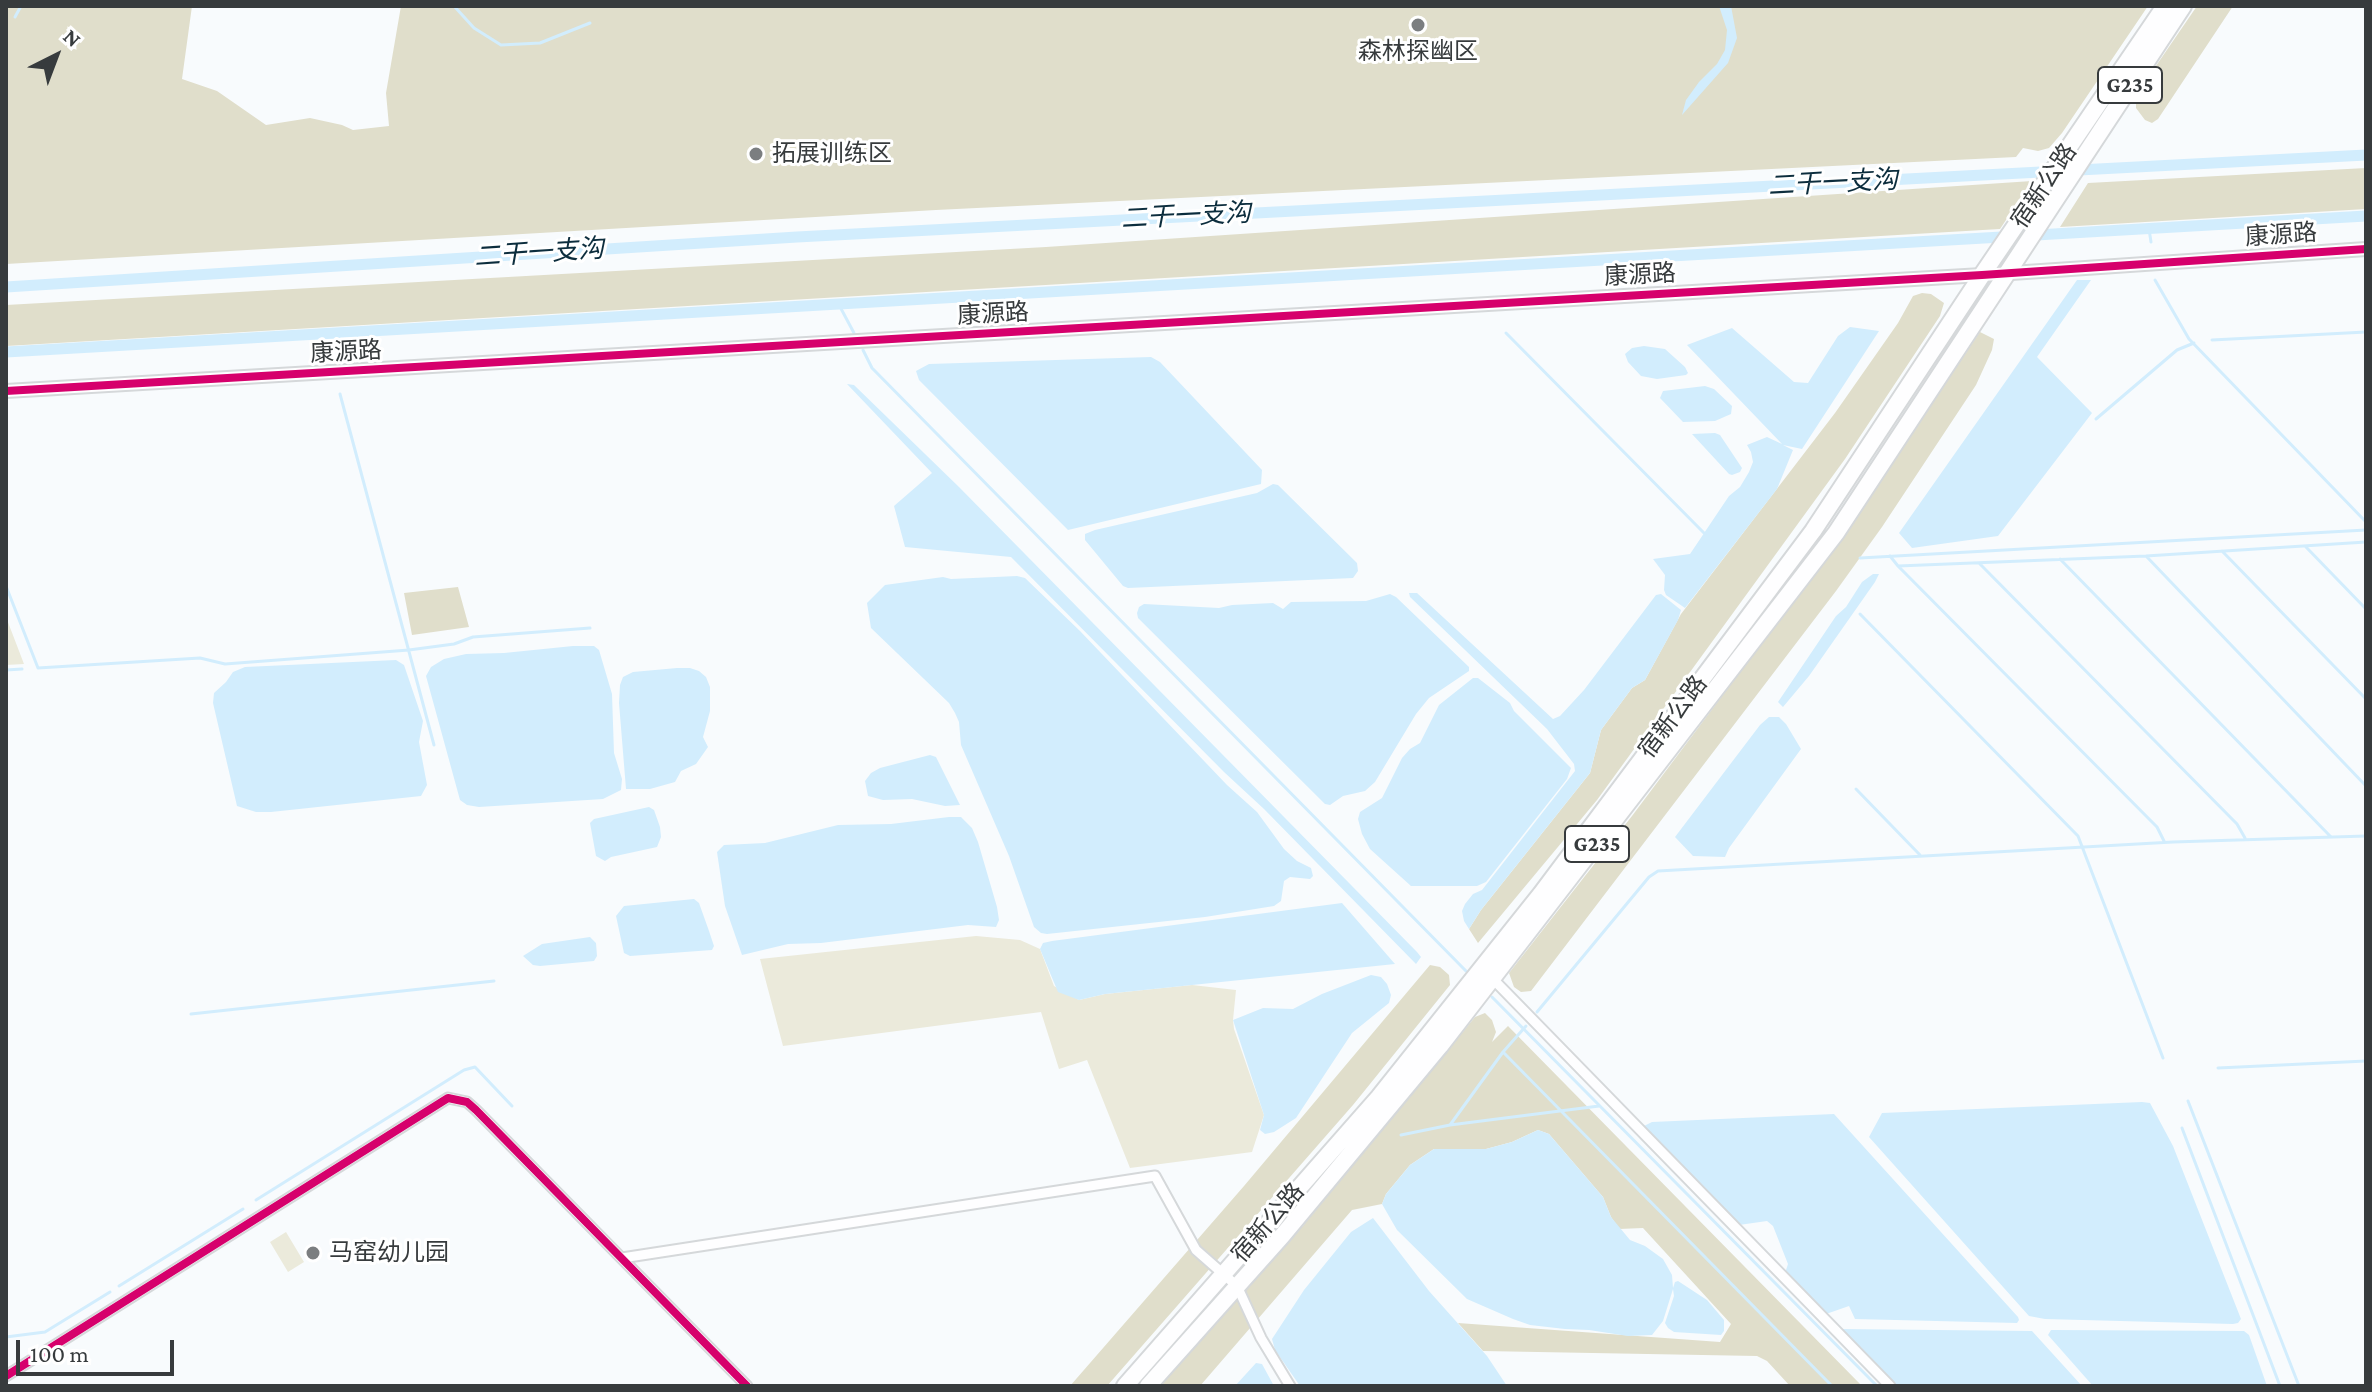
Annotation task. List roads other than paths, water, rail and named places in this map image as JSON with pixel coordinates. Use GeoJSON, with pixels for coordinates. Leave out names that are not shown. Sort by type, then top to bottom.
{"type":"FeatureCollection","features":[{"type":"Feature","properties":{"kind":"highway","name":"宿新公路"},"geometry":{"type":"LineString","coordinates":[[1148,1386],[1282,1236],[1440,1046],[1551,881],[1813,531],[2165,6]]}},
{"type":"Feature","properties":{"kind":"highway","name":"宿新公路"},"geometry":{"type":"LineString","coordinates":[[1125,1386],[1488,973],[1836,533],[2183,6]]}},
{"type":"Feature","properties":{"kind":"street","name":"康源路"},"geometry":{"type":"LineString","coordinates":[[6,391],[1982,275],[2366,249]]}},
{"type":"Feature","properties":{"kind":"street"},"geometry":{"type":"LineString","coordinates":[[1488,973],[1890,1386]]}},
{"type":"Feature","properties":{"kind":"street"},"geometry":{"type":"LineString","coordinates":[[6,1376],[448,1098],[467,1102],[476,1110],[747,1386]]}},
{"type":"Feature","properties":{"kind":"street"},"geometry":{"type":"LineString","coordinates":[[622,1258],[1155,1176],[1196,1250],[1237,1286],[1261,1338],[1290,1386]]}},
{"type":"Feature","properties":{"kind":"water"},"geometry":{"type":"Polygon","coordinates":[[[1719,6],[1731,6],[1737,38],[1728,63],[1682,115],[1686,100],[1725,50],[1727,30],[1719,6]]]}},
{"type":"Feature","properties":{"kind":"water"},"geometry":{"type":"Polygon","coordinates":[[[2077,280],[2091,280],[2037,357],[2092,413],[1998,536],[1912,548],[1899,533],[2077,280]]]}},
{"type":"Feature","properties":{"kind":"water"},"geometry":{"type":"Polygon","coordinates":[[[1850,327],[1879,331],[1802,449],[1783,445],[1793,450],[1777,489],[1685,608],[1666,595],[1665,575],[1653,559],[1690,554],[1749,472],[1753,462],[1747,445],[1767,437],[1782,444],[1687,345],[1732,328],[1794,382],[1808,383],[1838,336],[1850,327]]]}},
{"type":"Feature","properties":{"kind":"water"},"geometry":{"type":"Polygon","coordinates":[[[1632,348],[1665,349],[1688,373],[1657,379],[1641,376],[1625,354],[1632,348]]]}},
{"type":"Feature","properties":{"kind":"water"},"geometry":{"type":"Polygon","coordinates":[[[1151,357],[1160,362],[1262,470],[1261,484],[1068,530],[919,380],[916,371],[929,364],[1151,357]]]}},
{"type":"Feature","properties":{"kind":"water"},"geometry":{"type":"Polygon","coordinates":[[[847,384],[854,385],[959,487],[1417,952],[1421,957],[1416,964],[1011,557],[905,547],[894,506],[932,473],[847,384]]]}},
{"type":"Feature","properties":{"kind":"water"},"geometry":{"type":"Polygon","coordinates":[[[1705,386],[1714,389],[1732,406],[1731,414],[1715,421],[1683,422],[1660,398],[1663,391],[1705,386]]]}},
{"type":"Feature","properties":{"kind":"water"},"geometry":{"type":"Polygon","coordinates":[[[1692,434],[1720,435],[1742,468],[1740,472],[1729,474],[1692,434]]]}},
{"type":"Feature","properties":{"kind":"water"},"geometry":{"type":"Polygon","coordinates":[[[1273,484],[1278,485],[1357,563],[1358,571],[1353,578],[1128,588],[1085,540],[1085,534],[1095,530],[1257,493],[1273,484]]]}},
{"type":"Feature","properties":{"kind":"water"},"geometry":{"type":"Polygon","coordinates":[[[1873,574],[1879,574],[1875,582],[1809,676],[1783,707],[1778,702],[1836,616],[1846,607],[1862,582],[1873,574]]]}},
{"type":"Feature","properties":{"kind":"water"},"geometry":{"type":"Polygon","coordinates":[[[943,577],[1025,578],[1080,631],[1227,785],[1257,812],[1284,849],[1311,868],[1313,876],[1310,879],[1290,877],[1284,881],[1281,901],[1274,906],[1205,917],[1047,934],[1034,927],[1009,856],[961,745],[955,713],[949,703],[871,628],[867,603],[885,585],[943,577]]]}},
{"type":"Feature","properties":{"kind":"water"},"geometry":{"type":"Polygon","coordinates":[[[1409,593],[1417,593],[1553,719],[1560,716],[1584,690],[1656,595],[1661,594],[1681,610],[1645,680],[1632,688],[1601,730],[1590,773],[1469,929],[1462,911],[1465,904],[1473,894],[1482,890],[1575,771],[1574,764],[1547,729],[1409,593]]]}},
{"type":"Feature","properties":{"kind":"water"},"geometry":{"type":"Polygon","coordinates":[[[1390,594],[1469,667],[1469,671],[1429,698],[1375,782],[1365,791],[1343,796],[1330,805],[1325,804],[1138,618],[1137,613],[1144,604],[1219,608],[1273,603],[1283,609],[1291,602],[1366,601],[1390,594]]]}},
{"type":"Feature","properties":{"kind":"water"},"geometry":{"type":"Polygon","coordinates":[[[594,646],[599,650],[612,694],[614,753],[622,779],[621,790],[603,799],[479,807],[467,805],[460,800],[426,676],[431,667],[444,659],[466,654],[594,646]]]}},
{"type":"Feature","properties":{"kind":"water"},"geometry":{"type":"Polygon","coordinates":[[[396,660],[404,665],[423,721],[419,742],[427,785],[421,796],[271,812],[256,812],[237,806],[213,703],[214,693],[233,672],[245,667],[396,660]]]}},
{"type":"Feature","properties":{"kind":"water"},"geometry":{"type":"Polygon","coordinates":[[[677,668],[699,671],[710,687],[710,711],[703,737],[708,747],[696,764],[681,771],[675,782],[650,789],[626,789],[619,703],[623,677],[633,672],[677,668]]]}},
{"type":"Feature","properties":{"kind":"water"},"geometry":{"type":"Polygon","coordinates":[[[1473,678],[1478,678],[1510,703],[1514,711],[1571,768],[1567,779],[1486,882],[1477,886],[1411,886],[1370,849],[1362,834],[1358,819],[1360,812],[1382,798],[1402,758],[1420,743],[1439,705],[1473,678]]]}},
{"type":"Feature","properties":{"kind":"water"},"geometry":{"type":"Polygon","coordinates":[[[1769,717],[1779,717],[1786,724],[1801,749],[1725,857],[1693,856],[1675,837],[1769,717]]]}},
{"type":"Feature","properties":{"kind":"water"},"geometry":{"type":"Polygon","coordinates":[[[930,755],[936,757],[960,805],[945,806],[912,799],[883,800],[868,796],[865,781],[871,773],[930,755]]]}},
{"type":"Feature","properties":{"kind":"water"},"geometry":{"type":"Polygon","coordinates":[[[649,807],[654,810],[660,827],[661,837],[657,847],[605,861],[596,856],[590,823],[594,819],[649,807]]]}},
{"type":"Feature","properties":{"kind":"water"},"geometry":{"type":"Polygon","coordinates":[[[961,817],[972,828],[978,842],[997,907],[999,920],[996,927],[968,925],[821,943],[788,944],[742,955],[725,906],[717,852],[724,845],[765,843],[838,825],[891,824],[961,817]]]}},
{"type":"Feature","properties":{"kind":"water"},"geometry":{"type":"Polygon","coordinates":[[[694,899],[699,903],[709,931],[714,946],[712,950],[630,956],[624,953],[616,916],[624,906],[694,899]]]}},
{"type":"Feature","properties":{"kind":"water"},"geometry":{"type":"Polygon","coordinates":[[[1342,903],[1395,964],[1105,994],[1079,1000],[1058,992],[1040,949],[1043,943],[1052,941],[1342,903]]]}},
{"type":"Feature","properties":{"kind":"water"},"geometry":{"type":"Polygon","coordinates":[[[590,937],[596,943],[597,956],[594,961],[540,966],[533,965],[523,956],[542,944],[590,937]]]}},
{"type":"Feature","properties":{"kind":"water"},"geometry":{"type":"Polygon","coordinates":[[[1371,975],[1381,977],[1387,984],[1391,995],[1389,1003],[1352,1033],[1296,1118],[1265,1134],[1260,1130],[1264,1115],[1233,1020],[1263,1008],[1293,1009],[1371,975]]]}},
{"type":"Feature","properties":{"kind":"water"},"geometry":{"type":"Polygon","coordinates":[[[2150,1103],[2173,1146],[2241,1319],[2238,1323],[2045,1319],[2029,1316],[1869,1137],[1882,1113],[2150,1103]]]}},
{"type":"Feature","properties":{"kind":"water"},"geometry":{"type":"Polygon","coordinates":[[[1834,1114],[2018,1317],[2017,1323],[1855,1319],[1849,1306],[1826,1314],[1785,1273],[1788,1264],[1773,1226],[1767,1221],[1739,1225],[1644,1126],[1652,1122],[1834,1114]]]}},
{"type":"Feature","properties":{"kind":"water"},"geometry":{"type":"Polygon","coordinates":[[[1538,1130],[1549,1134],[1603,1197],[1611,1217],[1630,1240],[1663,1259],[1672,1275],[1673,1288],[1678,1281],[1707,1300],[1724,1320],[1721,1335],[1674,1332],[1668,1328],[1665,1323],[1674,1296],[1673,1289],[1663,1321],[1652,1335],[1628,1336],[1530,1325],[1467,1299],[1397,1230],[1382,1204],[1386,1194],[1410,1165],[1434,1149],[1486,1149],[1538,1130]]]}},
{"type":"Feature","properties":{"kind":"water"},"geometry":{"type":"Polygon","coordinates":[[[1373,1218],[1429,1291],[1487,1356],[1507,1386],[1300,1386],[1275,1350],[1272,1339],[1304,1290],[1351,1232],[1373,1218]]]}},
{"type":"Feature","properties":{"kind":"water"},"geometry":{"type":"Polygon","coordinates":[[[1840,1329],[2032,1331],[2082,1386],[1894,1386],[1840,1329]]]}},
{"type":"Feature","properties":{"kind":"water"},"geometry":{"type":"Polygon","coordinates":[[[2051,1330],[2244,1331],[2249,1335],[2267,1386],[2093,1386],[2048,1335],[2051,1330]]]}},
{"type":"Feature","properties":{"kind":"water"},"geometry":{"type":"Polygon","coordinates":[[[1256,1363],[1262,1364],[1274,1386],[1235,1386],[1256,1363]]]}},
{"type":"Feature","properties":{"kind":"waterway"},"geometry":{"type":"LineString","coordinates":[[15,17],[21,6]]}},
{"type":"Feature","properties":{"kind":"waterway"},"geometry":{"type":"LineString","coordinates":[[454,6],[474,28],[501,45],[540,43],[590,23]]}},
{"type":"Feature","properties":{"kind":"waterway","name":"二干一支沟"},"geometry":{"type":"LineString","coordinates":[[6,287],[797,237],[2366,155]]}},
{"type":"Feature","properties":{"kind":"waterway"},"geometry":{"type":"LineString","coordinates":[[6,352],[2366,216]]}},
{"type":"Feature","properties":{"kind":"waterway"},"geometry":{"type":"LineString","coordinates":[[2149,229],[2151,242]]}},
{"type":"Feature","properties":{"kind":"waterway"},"geometry":{"type":"LineString","coordinates":[[2155,280],[2189,339],[2366,522]]}},
{"type":"Feature","properties":{"kind":"waterway"},"geometry":{"type":"LineString","coordinates":[[838,303],[854,333]]}},
{"type":"Feature","properties":{"kind":"waterway"},"geometry":{"type":"LineString","coordinates":[[2212,340],[2366,332]]}},
{"type":"Feature","properties":{"kind":"waterway"},"geometry":{"type":"LineString","coordinates":[[1506,333],[1705,534]]}},
{"type":"Feature","properties":{"kind":"waterway"},"geometry":{"type":"LineString","coordinates":[[2096,419],[2177,350],[2194,343]]}},
{"type":"Feature","properties":{"kind":"waterway"},"geometry":{"type":"LineString","coordinates":[[863,350],[872,368],[1466,971]]}},
{"type":"Feature","properties":{"kind":"waterway"},"geometry":{"type":"LineString","coordinates":[[340,394],[434,745]]}},
{"type":"Feature","properties":{"kind":"waterway"},"geometry":{"type":"LineString","coordinates":[[1860,558],[2366,530]]}},
{"type":"Feature","properties":{"kind":"waterway"},"geometry":{"type":"LineString","coordinates":[[1890,556],[1898,566],[2146,556],[2366,542]]}},
{"type":"Feature","properties":{"kind":"waterway"},"geometry":{"type":"LineString","coordinates":[[2305,546],[2366,609]]}},
{"type":"Feature","properties":{"kind":"waterway"},"geometry":{"type":"LineString","coordinates":[[2222,551],[2366,699]]}},
{"type":"Feature","properties":{"kind":"waterway"},"geometry":{"type":"LineString","coordinates":[[2146,556],[2366,786]]}},
{"type":"Feature","properties":{"kind":"waterway"},"geometry":{"type":"LineString","coordinates":[[2060,559],[2331,837]]}},
{"type":"Feature","properties":{"kind":"waterway"},"geometry":{"type":"LineString","coordinates":[[1979,563],[2237,824],[2245,838]]}},
{"type":"Feature","properties":{"kind":"waterway"},"geometry":{"type":"LineString","coordinates":[[1898,566],[2157,827],[2164,841]]}},
{"type":"Feature","properties":{"kind":"waterway"},"geometry":{"type":"LineString","coordinates":[[6,586],[38,668],[200,658],[225,664],[409,650],[454,644],[473,637],[590,628]]}},
{"type":"Feature","properties":{"kind":"waterway"},"geometry":{"type":"LineString","coordinates":[[1860,614],[2078,836],[2163,1058]]}},
{"type":"Feature","properties":{"kind":"waterway"},"geometry":{"type":"LineString","coordinates":[[6,670],[22,669]]}},
{"type":"Feature","properties":{"kind":"waterway"},"geometry":{"type":"LineString","coordinates":[[1856,789],[1920,855]]}},
{"type":"Feature","properties":{"kind":"waterway"},"geometry":{"type":"LineString","coordinates":[[1537,1012],[1649,877],[1658,871],[2173,842],[2366,836]]}},
{"type":"Feature","properties":{"kind":"waterway"},"geometry":{"type":"LineString","coordinates":[[191,1014],[494,981]]}},
{"type":"Feature","properties":{"kind":"waterway"},"geometry":{"type":"LineString","coordinates":[[1492,997],[1877,1386]]}},
{"type":"Feature","properties":{"kind":"waterway"},"geometry":{"type":"LineString","coordinates":[[1450,1125],[1503,1052],[1526,1026]]}},
{"type":"Feature","properties":{"kind":"waterway"},"geometry":{"type":"LineString","coordinates":[[1503,1052],[1832,1386]]}},
{"type":"Feature","properties":{"kind":"waterway"},"geometry":{"type":"LineString","coordinates":[[2218,1068],[2366,1061]]}},
{"type":"Feature","properties":{"kind":"waterway"},"geometry":{"type":"LineString","coordinates":[[256,1200],[464,1070],[475,1067],[512,1106]]}},
{"type":"Feature","properties":{"kind":"waterway"},"geometry":{"type":"LineString","coordinates":[[2188,1101],[2299,1386]]}},
{"type":"Feature","properties":{"kind":"waterway"},"geometry":{"type":"LineString","coordinates":[[1401,1135],[1450,1125],[1599,1106]]}},
{"type":"Feature","properties":{"kind":"waterway"},"geometry":{"type":"LineString","coordinates":[[2182,1128],[2280,1386]]}},
{"type":"Feature","properties":{"kind":"waterway"},"geometry":{"type":"LineString","coordinates":[[119,1286],[243,1209]]}},
{"type":"Feature","properties":{"kind":"waterway"},"geometry":{"type":"LineString","coordinates":[[6,1337],[45,1332],[110,1292]]}},
{"type":"Feature","properties":{"kind":"place","name":"森林探幽区"},"geometry":{"type":"Point","coordinates":[1418,25]}},
{"type":"Feature","properties":{"kind":"place","name":"拓展训练区"},"geometry":{"type":"Point","coordinates":[756,154]}},
{"type":"Feature","properties":{"kind":"place","name":"马窑幼儿园"},"geometry":{"type":"Point","coordinates":[313,1253]}}]}
